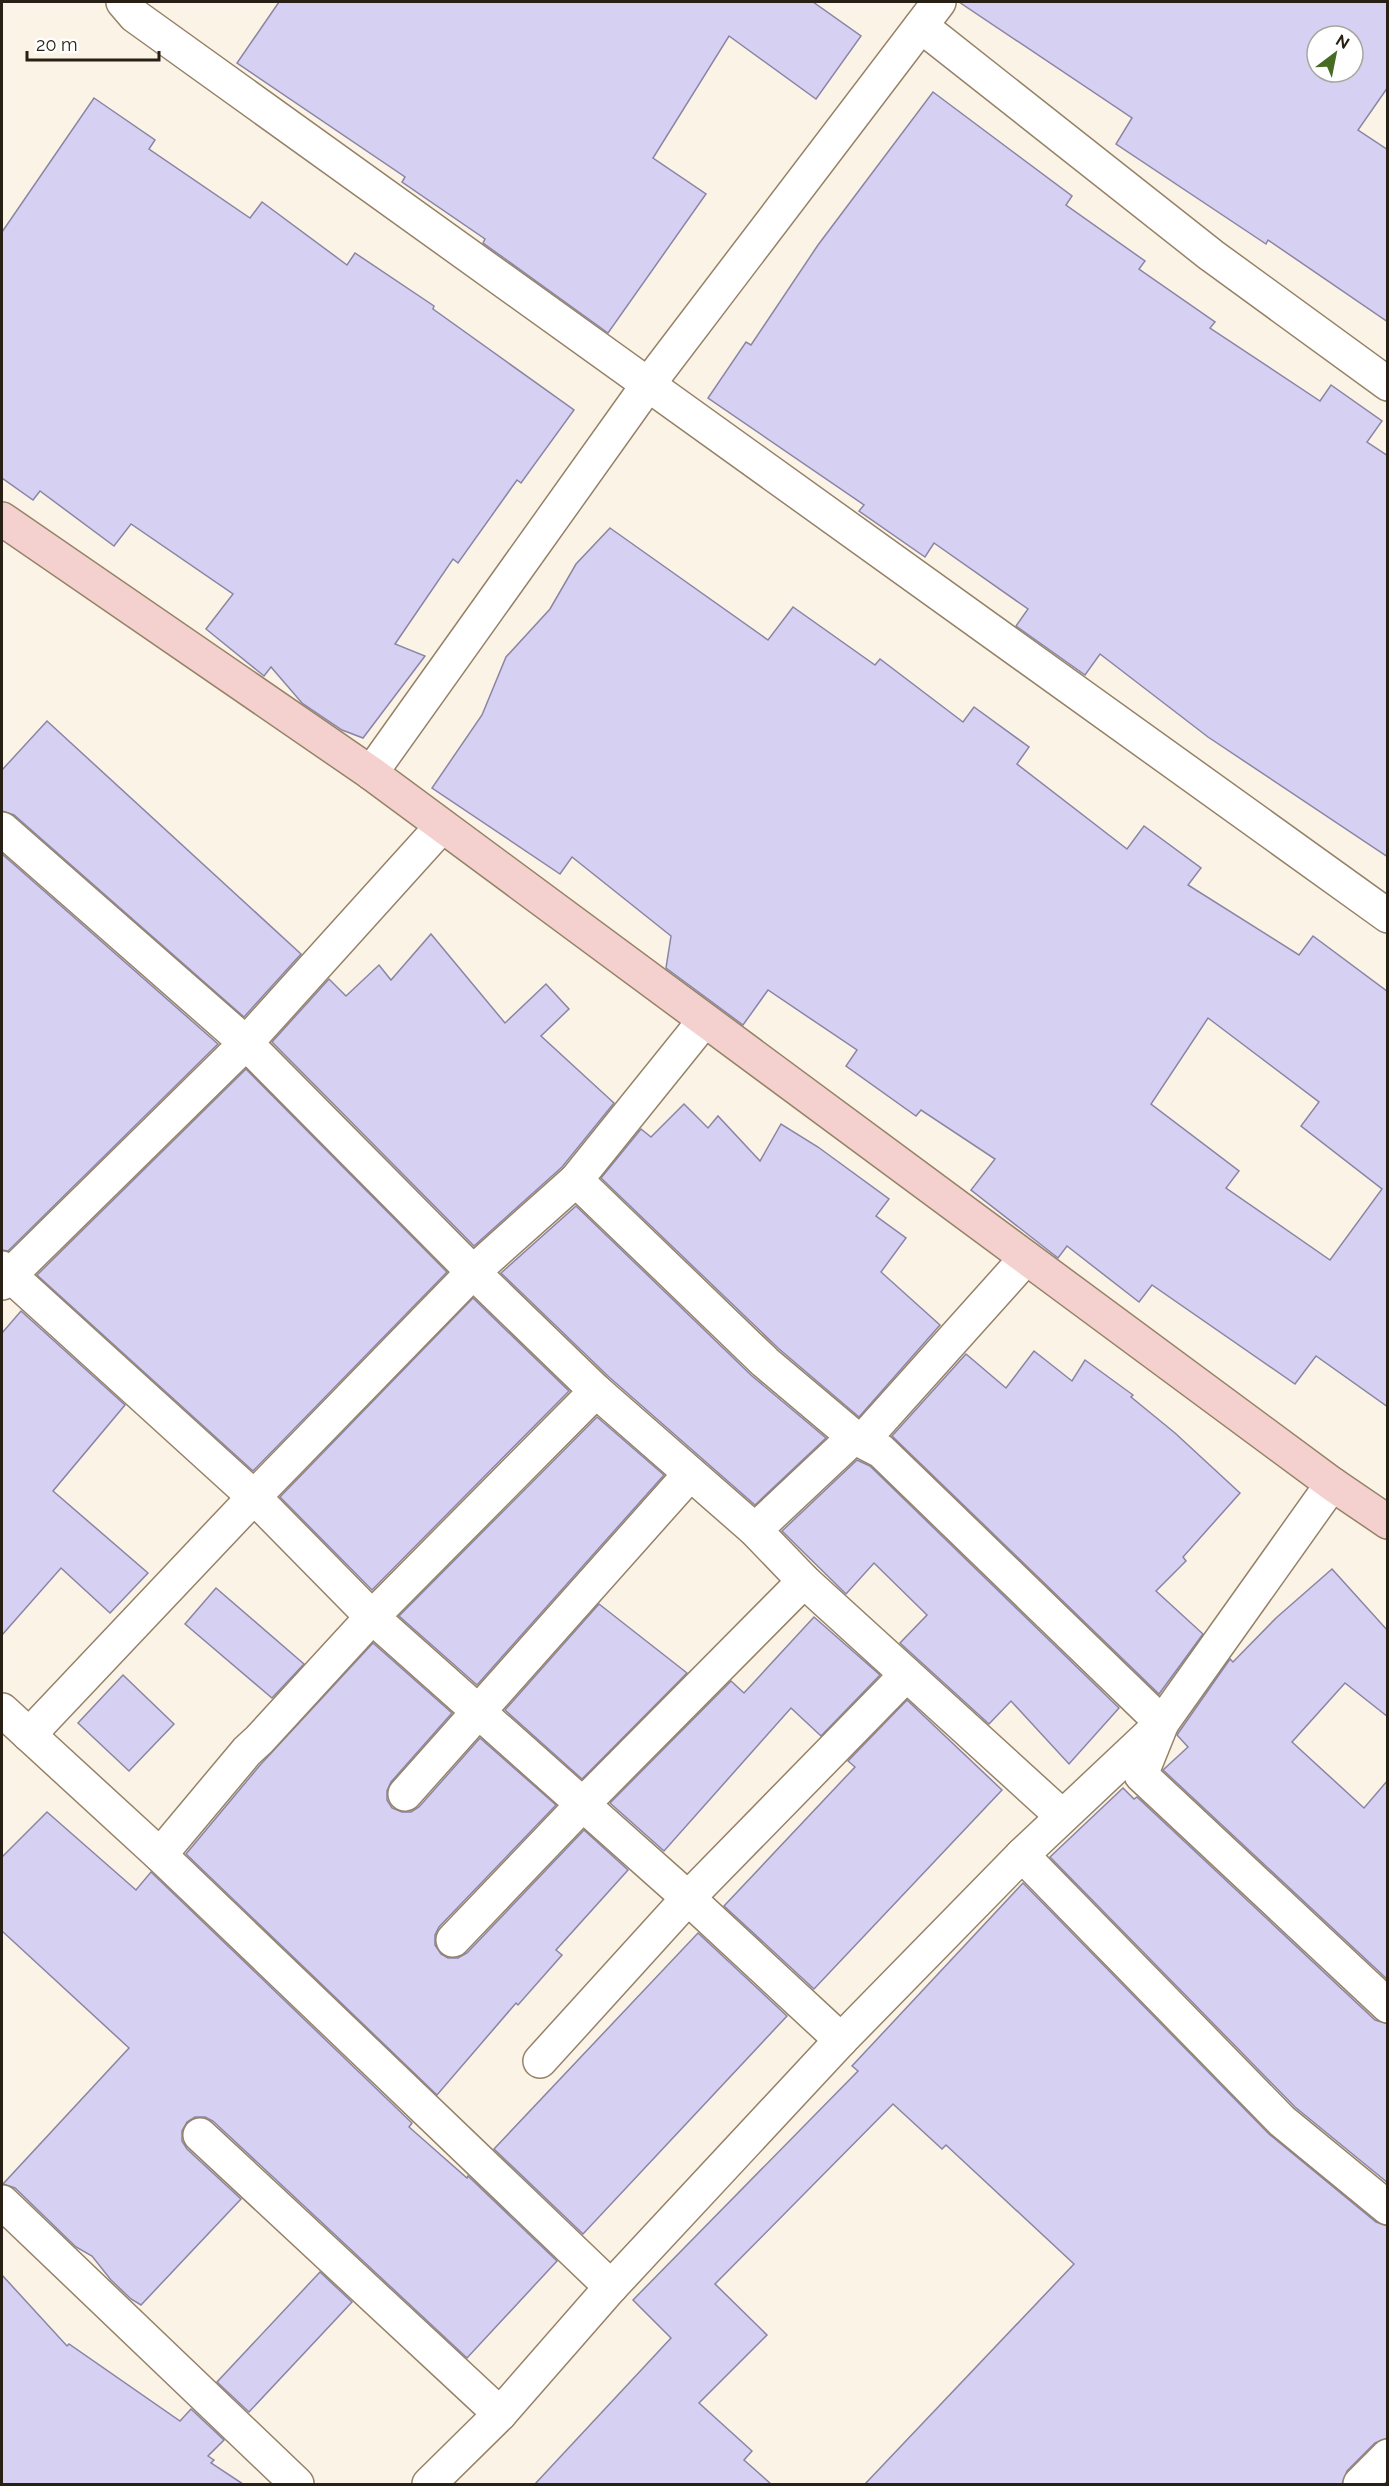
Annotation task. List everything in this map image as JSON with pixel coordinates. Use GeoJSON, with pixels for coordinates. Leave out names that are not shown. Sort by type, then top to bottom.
{"type":"FeatureCollection","features":[{"type":"Feature","properties":{"kind":"street"},"geometry":{"type":"LineString","coordinates":[[123,2],[135,16],[647,386],[1388,916]]}},
{"type":"Feature","properties":{"kind":"street"},"geometry":{"type":"LineString","coordinates":[[371,773],[647,386],[930,14],[1211,255],[1388,384]]}},
{"type":"Feature","properties":{"kind":"street"},"geometry":{"type":"LineString","coordinates":[[2,519],[371,773],[1332,1484],[1387,1520]]}},
{"type":"Feature","properties":{"kind":"street"},"geometry":{"type":"LineString","coordinates":[[442,826],[246,1043],[4,1276],[254,1497],[372,1617],[688,1898],[842,2040]]}},
{"type":"Feature","properties":{"kind":"street"},"geometry":{"type":"LineString","coordinates":[[2,829],[246,1043],[473,1272],[596,1391],[755,1530],[804,1581],[1062,1816]]}},
{"type":"Feature","properties":{"kind":"street"},"geometry":{"type":"LineString","coordinates":[[28,1735],[254,1497],[473,1272],[576,1180],[704,1021]]}},
{"type":"Feature","properties":{"kind":"street"},"geometry":{"type":"LineString","coordinates":[[576,1180],[765,1362],[858,1439],[880,1451],[1162,1724]]}},
{"type":"Feature","properties":{"kind":"street"},"geometry":{"type":"LineString","coordinates":[[755,1530],[858,1439],[1026,1258]]}},
{"type":"Feature","properties":{"kind":"street"},"geometry":{"type":"LineString","coordinates":[[160,1855],[247,1750],[259,1740],[372,1617],[596,1391]]}},
{"type":"Feature","properties":{"kind":"street"},"geometry":{"type":"LineString","coordinates":[[405,1794],[690,1474]]}},
{"type":"Feature","properties":{"kind":"street"},"geometry":{"type":"LineString","coordinates":[[429,2484],[500,2414],[611,2287],[842,2040],[1022,1855],[1162,1724],[1332,1484]]}},
{"type":"Feature","properties":{"kind":"street"},"geometry":{"type":"LineString","coordinates":[[453,1940],[582,1804],[804,1581]]}},
{"type":"Feature","properties":{"kind":"street"},"geometry":{"type":"LineString","coordinates":[[540,2061],[688,1898],[906,1675]]}},
{"type":"Feature","properties":{"kind":"street"},"geometry":{"type":"LineString","coordinates":[[2,1710],[160,1855],[611,2287]]}},
{"type":"Feature","properties":{"kind":"street"},"geometry":{"type":"LineString","coordinates":[[1162,1724],[1141,1775],[1388,2006]]}},
{"type":"Feature","properties":{"kind":"street"},"geometry":{"type":"LineString","coordinates":[[1022,1855],[1282,2121],[1388,2208]]}},
{"type":"Feature","properties":{"kind":"street"},"geometry":{"type":"LineString","coordinates":[[200,2135],[500,2414]]}},
{"type":"Feature","properties":{"kind":"street"},"geometry":{"type":"LineString","coordinates":[[2,2202],[297,2484]]}},
{"type":"Feature","properties":{"kind":"street"},"geometry":{"type":"LineString","coordinates":[[1360,2484],[1388,2456]]}},
{"type":"Feature","properties":{"kind":"building"},"geometry":{"type":"Polygon","coordinates":[[[279,2],[813,2],[861,36],[816,99],[729,36],[653,158],[706,194],[608,333],[483,243],[485,239],[402,182],[405,177],[237,63],[279,2]]]}},
{"type":"Feature","properties":{"kind":"building"},"geometry":{"type":"Polygon","coordinates":[[[959,2],[1388,2],[1388,87],[1358,130],[1388,150],[1388,322],[1268,240],[1266,244],[1116,144],[1132,118],[959,2]]]}},
{"type":"Feature","properties":{"kind":"building"},"geometry":{"type":"Polygon","coordinates":[[[933,92],[1072,196],[1066,205],[1145,261],[1139,269],[1215,322],[1210,328],[1320,401],[1331,385],[1382,421],[1367,442],[1388,456],[1388,857],[1208,737],[1100,654],[1085,675],[1016,626],[1028,609],[934,543],[925,557],[859,511],[864,505],[708,398],[746,342],[751,345],[818,245],[933,92]]]}},
{"type":"Feature","properties":{"kind":"building"},"geometry":{"type":"Polygon","coordinates":[[[94,98],[155,140],[149,149],[250,218],[262,202],[347,265],[355,253],[434,306],[433,309],[574,410],[521,483],[517,480],[458,563],[453,559],[395,644],[425,656],[363,738],[342,730],[302,703],[271,667],[264,676],[206,629],[233,594],[131,524],[114,546],[40,491],[33,500],[2,478],[2,232],[94,98]]]}},
{"type":"Feature","properties":{"kind":"building"},"geometry":{"type":"Polygon","coordinates":[[[610,528],[768,640],[793,607],[875,665],[880,659],[963,722],[974,707],[1029,747],[1017,764],[1127,849],[1144,826],[1201,868],[1188,885],[1299,955],[1313,936],[1388,992],[1388,1407],[1316,1356],[1295,1384],[1152,1285],[1139,1302],[1067,1246],[1058,1258],[971,1190],[995,1159],[921,1110],[916,1116],[846,1066],[857,1050],[768,990],[743,1025],[666,968],[671,936],[572,857],[560,874],[432,788],[482,715],[506,657],[550,609],[576,564],[610,528]],[[1208,1018],[1151,1104],[1239,1171],[1226,1188],[1330,1260],[1382,1189],[1301,1126],[1319,1102],[1208,1018]]]}},
{"type":"Feature","properties":{"kind":"building"},"geometry":{"type":"Polygon","coordinates":[[[47,721],[301,954],[244,1017],[14,815],[2,811],[2,770],[47,721]]]}},
{"type":"Feature","properties":{"kind":"building"},"geometry":{"type":"Polygon","coordinates":[[[2,854],[218,1044],[8,1251],[2,1250],[2,854]]]}},
{"type":"Feature","properties":{"kind":"building"},"geometry":{"type":"Polygon","coordinates":[[[431,934],[505,1023],[546,984],[569,1009],[541,1036],[614,1103],[562,1167],[474,1246],[272,1042],[329,979],[346,996],[379,965],[391,980],[431,934]]]}},
{"type":"Feature","properties":{"kind":"building"},"geometry":{"type":"Polygon","coordinates":[[[246,1069],[447,1272],[253,1471],[37,1275],[246,1069]]]}},
{"type":"Feature","properties":{"kind":"building"},"geometry":{"type":"Polygon","coordinates":[[[684,1104],[708,1128],[718,1116],[760,1161],[781,1124],[818,1147],[889,1199],[876,1216],[906,1238],[881,1272],[940,1325],[859,1417],[778,1348],[601,1178],[641,1129],[651,1137],[684,1104]]]}},
{"type":"Feature","properties":{"kind":"building"},"geometry":{"type":"Polygon","coordinates":[[[576,1206],[752,1376],[826,1438],[755,1505],[609,1377],[501,1273],[576,1206]]]}},
{"type":"Feature","properties":{"kind":"building"},"geometry":{"type":"Polygon","coordinates":[[[473,1298],[569,1391],[372,1590],[280,1497],[473,1298]]]}},
{"type":"Feature","properties":{"kind":"building"},"geometry":{"type":"Polygon","coordinates":[[[21,1311],[125,1405],[53,1491],[148,1573],[110,1613],[61,1568],[2,1635],[2,1333],[21,1311]]]}},
{"type":"Feature","properties":{"kind":"building"},"geometry":{"type":"Polygon","coordinates":[[[1034,1351],[1072,1381],[1085,1360],[1133,1395],[1131,1397],[1175,1433],[1240,1493],[1183,1557],[1186,1561],[1156,1591],[1203,1634],[1159,1694],[892,1436],[966,1354],[1006,1388],[1034,1351]]]}},
{"type":"Feature","properties":{"kind":"building"},"geometry":{"type":"Polygon","coordinates":[[[597,1417],[664,1475],[477,1685],[399,1616],[597,1417]]]}},
{"type":"Feature","properties":{"kind":"building"},"geometry":{"type":"Polygon","coordinates":[[[857,1460],[870,1466],[1119,1708],[1069,1764],[1011,1701],[989,1724],[900,1643],[927,1615],[874,1563],[846,1594],[782,1531],[857,1460]]]}},
{"type":"Feature","properties":{"kind":"building"},"geometry":{"type":"Polygon","coordinates":[[[1332,1569],[1388,1631],[1388,1717],[1345,1683],[1292,1742],[1364,1808],[1388,1780],[1388,1980],[1163,1770],[1188,1747],[1177,1735],[1230,1659],[1233,1662],[1276,1618],[1332,1569]]]}},
{"type":"Feature","properties":{"kind":"building"},"geometry":{"type":"Polygon","coordinates":[[[216,1588],[304,1664],[272,1698],[185,1624],[216,1588]]]}},
{"type":"Feature","properties":{"kind":"building"},"geometry":{"type":"Polygon","coordinates":[[[599,1604],[687,1673],[582,1779],[505,1710],[599,1604]]]}},
{"type":"Feature","properties":{"kind":"building"},"geometry":{"type":"Polygon","coordinates":[[[814,1617],[880,1675],[821,1736],[791,1708],[664,1851],[610,1803],[731,1681],[744,1693],[814,1617]]]}},
{"type":"Feature","properties":{"kind":"building"},"geometry":{"type":"Polygon","coordinates":[[[373,1643],[452,1713],[391,1782],[387,1791],[387,1800],[392,1808],[402,1812],[411,1812],[419,1807],[480,1738],[556,1805],[439,1927],[435,1935],[435,1945],[441,1954],[448,1958],[458,1958],[467,1953],[584,1830],[628,1870],[556,1950],[562,1955],[518,2005],[516,2003],[437,2095],[186,1854],[261,1764],[373,1643]]]}},
{"type":"Feature","properties":{"kind":"building"},"geometry":{"type":"Polygon","coordinates":[[[123,1675],[174,1724],[129,1771],[78,1723],[123,1675]]]}},
{"type":"Feature","properties":{"kind":"building"},"geometry":{"type":"Polygon","coordinates":[[[907,1700],[1002,1790],[814,1989],[724,1906],[855,1767],[848,1761],[907,1700]]]}},
{"type":"Feature","properties":{"kind":"building"},"geometry":{"type":"Polygon","coordinates":[[[1123,1788],[1134,1799],[1137,1797],[1375,2020],[1388,2024],[1388,2183],[1295,2107],[1050,1857],[1123,1788]]]}},
{"type":"Feature","properties":{"kind":"building"},"geometry":{"type":"Polygon","coordinates":[[[47,1812],[136,1890],[151,1872],[412,2123],[409,2127],[467,2178],[468,2176],[557,2261],[467,2358],[213,2121],[205,2117],[195,2117],[187,2122],[182,2131],[182,2141],[187,2149],[241,2199],[141,2305],[111,2280],[92,2256],[76,2247],[15,2188],[3,2184],[129,2048],[2,1931],[2,1857],[47,1812]]]}},
{"type":"Feature","properties":{"kind":"building"},"geometry":{"type":"Polygon","coordinates":[[[1023,1883],[1269,2134],[1376,2222],[1388,2226],[1388,2438],[1375,2443],[1347,2471],[1342,2484],[865,2484],[1074,2264],[946,2145],[942,2149],[893,2104],[715,2284],[767,2335],[699,2403],[752,2451],[744,2460],[771,2484],[535,2484],[671,2338],[633,2300],[858,2071],[852,2066],[1023,1883]]]}},
{"type":"Feature","properties":{"kind":"building"},"geometry":{"type":"Polygon","coordinates":[[[698,1933],[787,2016],[583,2234],[494,2149],[698,1933]]]}},
{"type":"Feature","properties":{"kind":"building"},"geometry":{"type":"Polygon","coordinates":[[[320,2272],[352,2302],[249,2412],[217,2382],[320,2272]]]}},
{"type":"Feature","properties":{"kind":"building"},"geometry":{"type":"Polygon","coordinates":[[[2,2275],[67,2346],[69,2344],[180,2421],[191,2409],[224,2440],[208,2456],[214,2460],[211,2463],[243,2484],[2,2484],[2,2275]]]}}]}
